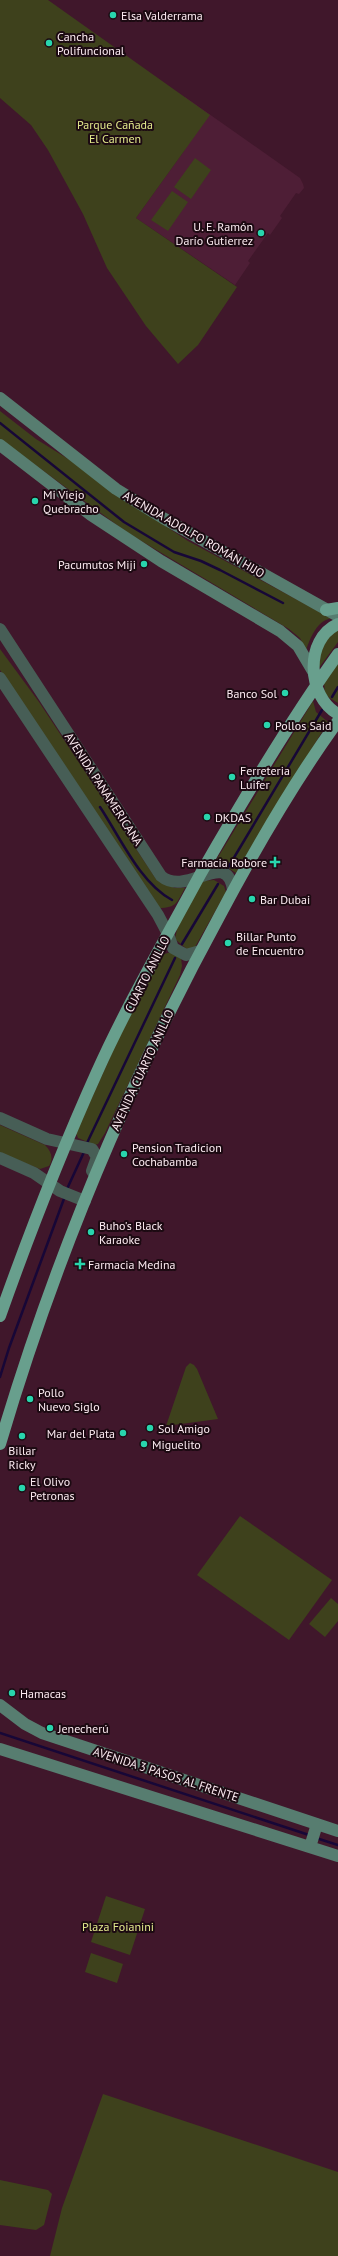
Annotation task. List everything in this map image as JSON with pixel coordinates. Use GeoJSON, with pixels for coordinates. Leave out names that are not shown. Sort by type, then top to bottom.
{"type":"FeatureCollection","features":[{"type":"Feature","properties":{"kind":"highway"},"geometry":{"type":"LineString","coordinates":[[338,624],[326,631],[320,640],[314,660],[315,678],[326,704],[338,714]]}},
{"type":"Feature","properties":{"kind":"highway","name":"CUARTO ANILLO"},"geometry":{"type":"LineString","coordinates":[[0,1316],[49,1183],[97,1071],[199,877],[315,678],[338,654]]}},
{"type":"Feature","properties":{"kind":"highway","name":"AVENIDA CUARTO ANILLO"},"geometry":{"type":"LineString","coordinates":[[0,1444],[32,1341],[81,1199],[90,1188],[164,1021],[257,846],[338,721]]}},
{"type":"Feature","properties":{"kind":"highway"},"geometry":{"type":"LineString","coordinates":[[325,740],[338,734]]}},
{"type":"Feature","properties":{"kind":"main road","name":"AVENIDA ADOLFO ROMÁN HIJO"},"geometry":{"type":"LineString","coordinates":[[0,398],[116,488],[164,518],[332,609],[338,616]]}},
{"type":"Feature","properties":{"kind":"main road"},"geometry":{"type":"LineString","coordinates":[[0,405],[41,434],[53,439]]}},
{"type":"Feature","properties":{"kind":"main road"},"geometry":{"type":"LineString","coordinates":[[0,445],[91,515],[161,561],[280,631],[298,646],[315,678]]}},
{"type":"Feature","properties":{"kind":"main road","name":"AVENIDA 3 PASOS AL FRENTE"},"geometry":{"type":"LineString","coordinates":[[0,1705],[25,1724],[42,1733],[314,1836],[338,1856]]}},
{"type":"Feature","properties":{"kind":"main road","name":"AVENIDA 3 PASOS AL FRENTE"},"geometry":{"type":"LineString","coordinates":[[0,1749],[314,1836],[338,1831]]}},
{"type":"Feature","properties":{"kind":"street","name":"AVENIDA PANAMERICANA"},"geometry":{"type":"LineString","coordinates":[[0,630],[161,876],[167,881],[176,883],[211,872],[223,874],[229,879],[233,890]]}},
{"type":"Feature","properties":{"kind":"street","name":"AVENIDA PANAMERICANA"},"geometry":{"type":"LineString","coordinates":[[0,678],[168,934],[170,944],[178,952],[189,955],[200,951]]}},
{"type":"Feature","properties":{"kind":"street"},"geometry":{"type":"LineString","coordinates":[[0,1118],[47,1139],[81,1145],[94,1150],[97,1157],[89,1179],[90,1188]]}},
{"type":"Feature","properties":{"kind":"street"},"geometry":{"type":"LineString","coordinates":[[0,1158],[34,1173],[60,1191],[81,1199]]}},
{"type":"Feature","properties":{"kind":"shaded area"},"geometry":{"type":"Polygon","coordinates":[[[185,97],[300,178],[303,184],[304,188],[299,194],[296,193],[280,216],[282,218],[270,235],[268,233],[248,261],[250,263],[235,285],[136,218],[184,151],[185,97]]]}},
{"type":"Feature","properties":{"kind":"green space","name":"Parque Cañada El Carmen"},"geometry":{"type":"Polygon","coordinates":[[[0,0],[48,0],[210,115],[136,218],[237,287],[198,345],[178,364],[146,326],[107,268],[83,214],[48,150],[31,125],[0,98],[0,0]]]}},
{"type":"Feature","properties":{"kind":"green space"},"geometry":{"type":"Polygon","coordinates":[[[195,158],[211,170],[191,199],[174,187],[195,158]]]}},
{"type":"Feature","properties":{"kind":"green space"},"geometry":{"type":"Polygon","coordinates":[[[172,191],[188,202],[168,231],[151,220],[172,191]]]}},
{"type":"Feature","properties":{"kind":"green space"},"geometry":{"type":"Polygon","coordinates":[[[0,411],[36,439],[81,467],[120,496],[188,541],[331,618],[318,626],[312,635],[306,650],[300,638],[289,629],[128,533],[0,439],[0,411]]]}},
{"type":"Feature","properties":{"kind":"green space"},"geometry":{"type":"Polygon","coordinates":[[[338,629],[338,642],[318,669],[322,643],[338,629]]]}},
{"type":"Feature","properties":{"kind":"green space"},"geometry":{"type":"Polygon","coordinates":[[[0,649],[39,702],[156,879],[175,888],[185,888],[176,903],[170,907],[159,908],[151,900],[0,670],[0,649]]]}},
{"type":"Feature","properties":{"kind":"green space"},"geometry":{"type":"Polygon","coordinates":[[[338,662],[338,703],[325,695],[324,682],[338,662]]]}},
{"type":"Feature","properties":{"kind":"green space"},"geometry":{"type":"Polygon","coordinates":[[[313,701],[316,712],[328,722],[236,873],[228,868],[212,867],[313,701]]]}},
{"type":"Feature","properties":{"kind":"green space"},"geometry":{"type":"Polygon","coordinates":[[[214,880],[224,886],[226,892],[195,947],[188,950],[175,939],[178,924],[203,881],[214,880]]]}},
{"type":"Feature","properties":{"kind":"green space"},"geometry":{"type":"Polygon","coordinates":[[[171,952],[181,958],[182,966],[180,975],[105,1133],[98,1144],[95,1145],[78,1138],[76,1133],[116,1044],[161,955],[171,952]]]}},
{"type":"Feature","properties":{"kind":"green space"},"geometry":{"type":"Polygon","coordinates":[[[0,1125],[45,1145],[51,1155],[51,1163],[49,1166],[40,1169],[0,1153],[0,1125]]]}},
{"type":"Feature","properties":{"kind":"green space"},"geometry":{"type":"Polygon","coordinates":[[[190,1363],[197,1369],[218,1419],[166,1426],[186,1367],[190,1363]]]}},
{"type":"Feature","properties":{"kind":"green space"},"geometry":{"type":"Polygon","coordinates":[[[240,1516],[332,1580],[289,1640],[197,1575],[240,1516]]]}},
{"type":"Feature","properties":{"kind":"green space"},"geometry":{"type":"Polygon","coordinates":[[[331,1598],[338,1604],[338,1621],[325,1637],[309,1624],[331,1598]]]}},
{"type":"Feature","properties":{"kind":"green space","name":"Plaza Foianini"},"geometry":{"type":"Polygon","coordinates":[[[106,1896],[145,1909],[130,1955],[91,1942],[106,1896]]]}},
{"type":"Feature","properties":{"kind":"green space"},"geometry":{"type":"Polygon","coordinates":[[[91,1953],[123,1964],[117,1983],[85,1972],[91,1953]]]}},
{"type":"Feature","properties":{"kind":"green space"},"geometry":{"type":"Polygon","coordinates":[[[103,2094],[338,2172],[338,2256],[50,2256],[62,2208],[103,2094]]]}},
{"type":"Feature","properties":{"kind":"green space"},"geometry":{"type":"Polygon","coordinates":[[[0,2180],[48,2190],[52,2194],[44,2225],[36,2230],[0,2225],[0,2180]]]}},
{"type":"Feature","properties":{"kind":"waterway"},"geometry":{"type":"LineString","coordinates":[[0,423],[124,522],[174,552],[201,561],[283,603]]}},
{"type":"Feature","properties":{"kind":"waterway"},"geometry":{"type":"LineString","coordinates":[[332,697],[338,687]]}},
{"type":"Feature","properties":{"kind":"waterway"},"geometry":{"type":"LineString","coordinates":[[226,871],[322,710]]}},
{"type":"Feature","properties":{"kind":"waterway"},"geometry":{"type":"LineString","coordinates":[[100,807],[140,871],[150,883],[172,900]]}},
{"type":"Feature","properties":{"kind":"waterway"},"geometry":{"type":"LineString","coordinates":[[182,944],[218,884]]}},
{"type":"Feature","properties":{"kind":"waterway"},"geometry":{"type":"LineString","coordinates":[[87,1143],[175,958]]}},
{"type":"Feature","properties":{"kind":"waterway"},"geometry":{"type":"LineString","coordinates":[[67,1189],[84,1152]]}},
{"type":"Feature","properties":{"kind":"waterway"},"geometry":{"type":"LineString","coordinates":[[0,1377],[9,1348],[65,1196]]}},
{"type":"Feature","properties":{"kind":"waterway"},"geometry":{"type":"LineString","coordinates":[[0,1733],[309,1835]]}},
{"type":"Feature","properties":{"kind":"waterway"},"geometry":{"type":"LineString","coordinates":[[316,1838],[338,1845]]}},
{"type":"Feature","properties":{"kind":"place","name":"Elsa Valderrama"},"geometry":{"type":"Point","coordinates":[113,15]}},
{"type":"Feature","properties":{"kind":"place","name":"Cancha Polifuncional"},"geometry":{"type":"Point","coordinates":[49,43]}},
{"type":"Feature","properties":{"kind":"place","name":"U. E. Ramón Darío Gutierrez"},"geometry":{"type":"Point","coordinates":[261,233]}},
{"type":"Feature","properties":{"kind":"place","name":"Mi Viejo Quebracho"},"geometry":{"type":"Point","coordinates":[35,501]}},
{"type":"Feature","properties":{"kind":"place","name":"Pacumutos Miji"},"geometry":{"type":"Point","coordinates":[144,564]}},
{"type":"Feature","properties":{"kind":"place","name":"Banco Sol"},"geometry":{"type":"Point","coordinates":[285,693]}},
{"type":"Feature","properties":{"kind":"place","name":"Pollos Said"},"geometry":{"type":"Point","coordinates":[267,725]}},
{"type":"Feature","properties":{"kind":"place","name":"Ferreteria Luifer"},"geometry":{"type":"Point","coordinates":[232,777]}},
{"type":"Feature","properties":{"kind":"place","name":"DKDAS"},"geometry":{"type":"Point","coordinates":[207,817]}},
{"type":"Feature","properties":{"kind":"place","name":"Farmacia Robore"},"geometry":{"type":"Point","coordinates":[275,862]}},
{"type":"Feature","properties":{"kind":"place","name":"Bar Dubai"},"geometry":{"type":"Point","coordinates":[252,899]}},
{"type":"Feature","properties":{"kind":"place","name":"Billar Punto de Encuentro"},"geometry":{"type":"Point","coordinates":[228,943]}},
{"type":"Feature","properties":{"kind":"place","name":"Pension Tradicion Cochabamba"},"geometry":{"type":"Point","coordinates":[124,1154]}},
{"type":"Feature","properties":{"kind":"place","name":"Buho's Black Karaoke"},"geometry":{"type":"Point","coordinates":[91,1232]}},
{"type":"Feature","properties":{"kind":"place","name":"Farmacia Medina"},"geometry":{"type":"Point","coordinates":[80,1264]}},
{"type":"Feature","properties":{"kind":"place","name":"Pollo Nuevo Siglo"},"geometry":{"type":"Point","coordinates":[30,1399]}},
{"type":"Feature","properties":{"kind":"place","name":"Sol Amigo"},"geometry":{"type":"Point","coordinates":[150,1428]}},
{"type":"Feature","properties":{"kind":"place","name":"Mar del Plata"},"geometry":{"type":"Point","coordinates":[123,1433]}},
{"type":"Feature","properties":{"kind":"place","name":"Billar Ricky"},"geometry":{"type":"Point","coordinates":[22,1436]}},
{"type":"Feature","properties":{"kind":"place","name":"Miguelito"},"geometry":{"type":"Point","coordinates":[144,1444]}},
{"type":"Feature","properties":{"kind":"place","name":"El Olivo Petronas"},"geometry":{"type":"Point","coordinates":[22,1488]}},
{"type":"Feature","properties":{"kind":"place","name":"Hamacas"},"geometry":{"type":"Point","coordinates":[12,1693]}},
{"type":"Feature","properties":{"kind":"place","name":"Jenecherú"},"geometry":{"type":"Point","coordinates":[50,1728]}}]}
